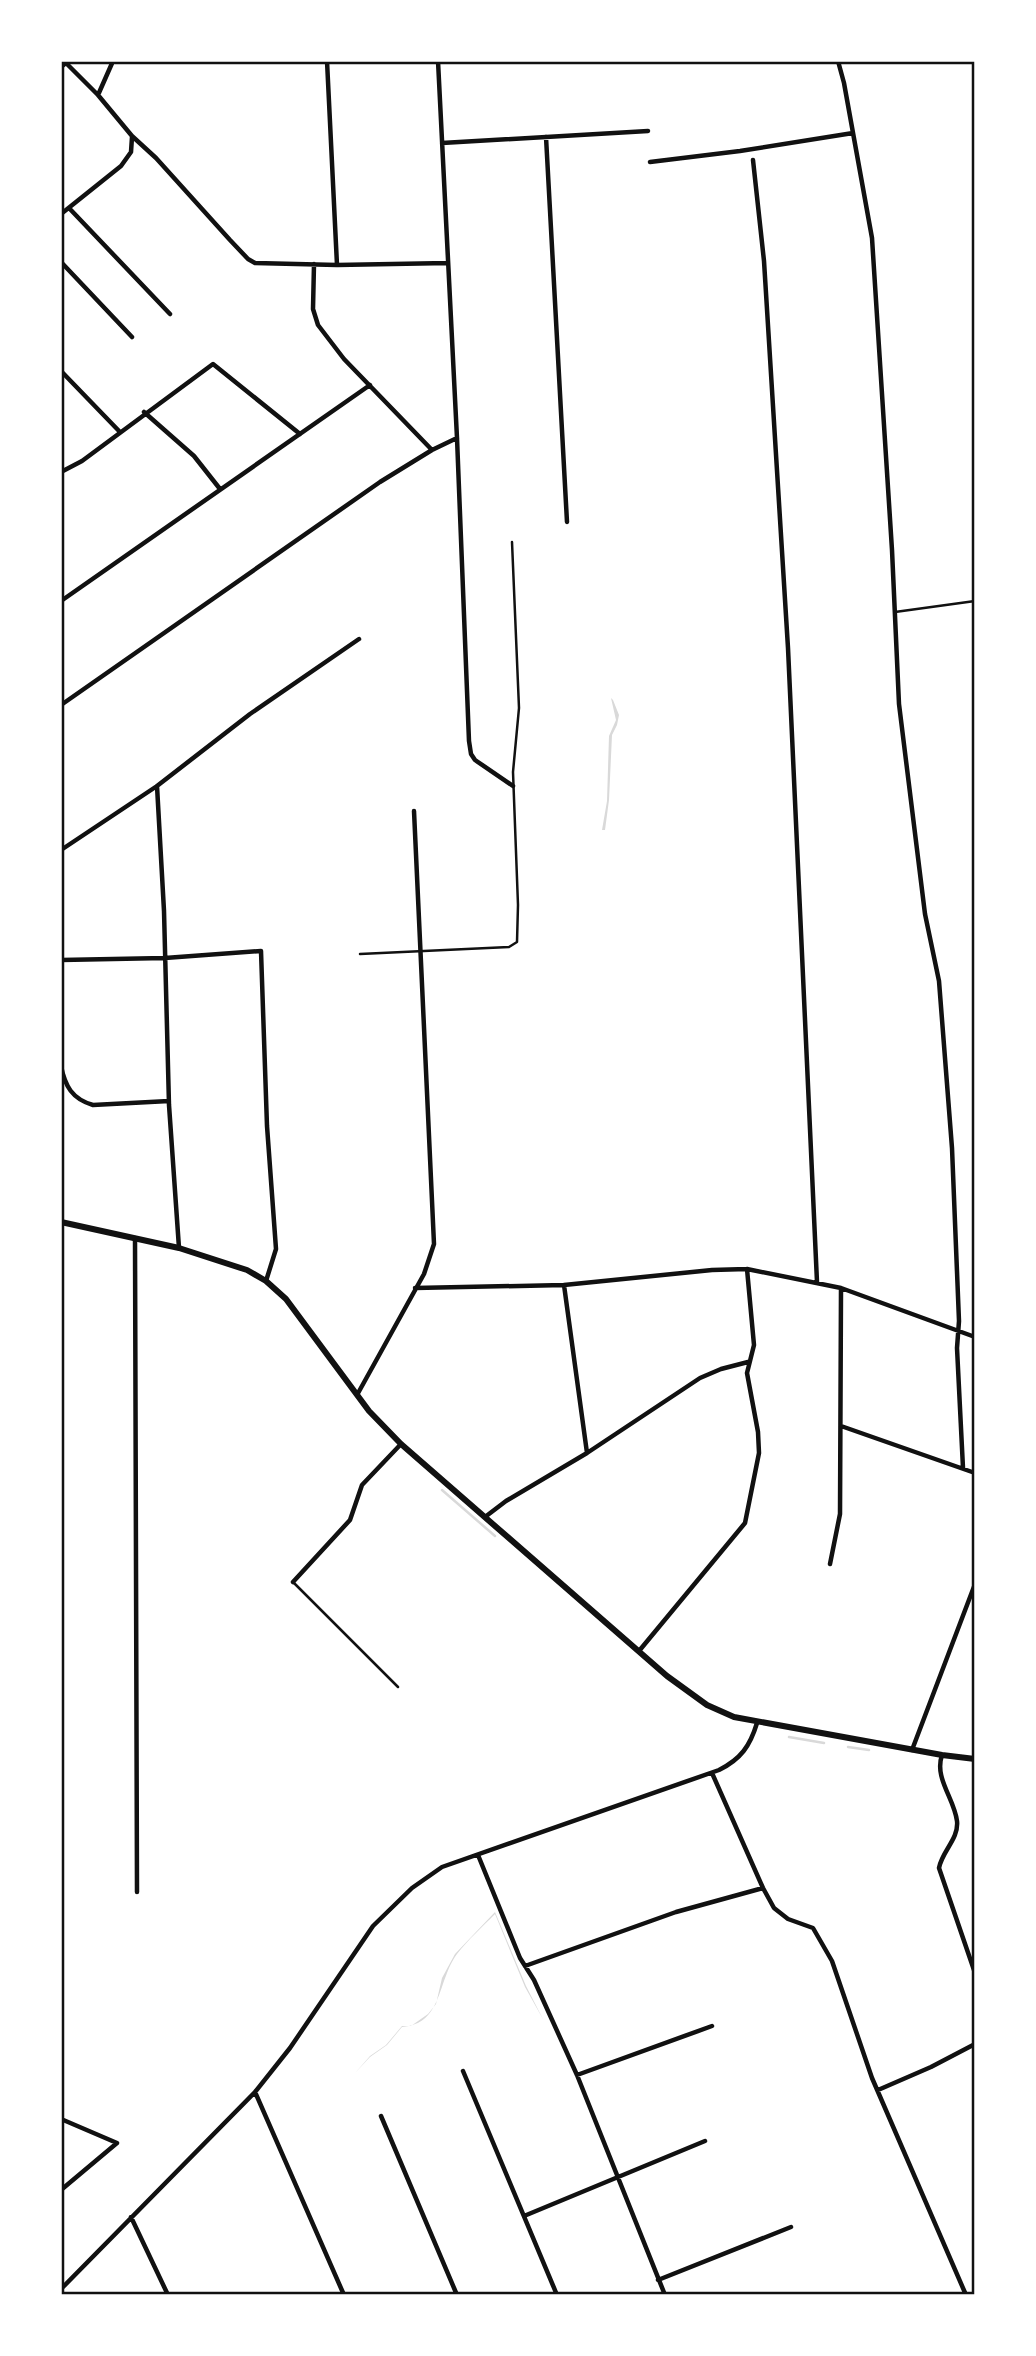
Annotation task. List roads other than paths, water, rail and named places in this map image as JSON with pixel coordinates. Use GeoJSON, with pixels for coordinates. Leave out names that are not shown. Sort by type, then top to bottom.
{"type":"FeatureCollection","features":[{"type":"Feature","properties":{"kind":"street"},"geometry":{"type":"LineString","coordinates":[[99,95],[113,61]]}},
{"type":"Feature","properties":{"kind":"street"},"geometry":{"type":"LineString","coordinates":[[327,61],[337,265]]}},
{"type":"Feature","properties":{"kind":"street"},"geometry":{"type":"LineString","coordinates":[[438,61],[469,741],[475,760],[513,786]]}},
{"type":"Feature","properties":{"kind":"street"},"geometry":{"type":"LineString","coordinates":[[838,61],[872,239],[900,704],[909,799],[925,914],[939,981],[952,1148],[963,1468]]}},
{"type":"Feature","properties":{"kind":"street"},"geometry":{"type":"LineString","coordinates":[[61,67],[66,64],[99,95],[132,136],[156,158],[248,259],[255,262],[337,265],[448,263]]}},
{"type":"Feature","properties":{"kind":"street"},"geometry":{"type":"LineString","coordinates":[[442,142],[648,131]]}},
{"type":"Feature","properties":{"kind":"street"},"geometry":{"type":"LineString","coordinates":[[650,162],[853,133]]}},
{"type":"Feature","properties":{"kind":"street"},"geometry":{"type":"LineString","coordinates":[[61,214],[121,166],[131,152],[132,136]]}},
{"type":"Feature","properties":{"kind":"street"},"geometry":{"type":"LineString","coordinates":[[546,137],[567,522]]}},
{"type":"Feature","properties":{"kind":"street"},"geometry":{"type":"LineString","coordinates":[[753,160],[764,261],[788,648],[817,1282]]}},
{"type":"Feature","properties":{"kind":"street"},"geometry":{"type":"LineString","coordinates":[[69,208],[170,314]]}},
{"type":"Feature","properties":{"kind":"street"},"geometry":{"type":"LineString","coordinates":[[61,262],[132,337]]}},
{"type":"Feature","properties":{"kind":"street"},"geometry":{"type":"LineString","coordinates":[[314,264],[313,309],[318,325],[344,359],[432,450]]}},
{"type":"Feature","properties":{"kind":"street"},"geometry":{"type":"LineString","coordinates":[[61,472],[82,460],[119,430],[213,364],[300,434]]}},
{"type":"Feature","properties":{"kind":"street"},"geometry":{"type":"LineString","coordinates":[[61,371],[119,430]]}},
{"type":"Feature","properties":{"kind":"street"},"geometry":{"type":"LineString","coordinates":[[61,601],[370,385]]}},
{"type":"Feature","properties":{"kind":"street"},"geometry":{"type":"LineString","coordinates":[[144,412],[194,456],[220,489]]}},
{"type":"Feature","properties":{"kind":"street"},"geometry":{"type":"LineString","coordinates":[[61,705],[369,489],[432,450],[457,438]]}},
{"type":"Feature","properties":{"kind":"street"},"geometry":{"type":"LineString","coordinates":[[61,850],[157,786],[250,714],[359,639]]}},
{"type":"Feature","properties":{"kind":"street"},"geometry":{"type":"LineString","coordinates":[[157,786],[169,1101],[179,1248]]}},
{"type":"Feature","properties":{"kind":"street"},"geometry":{"type":"LineString","coordinates":[[357,1395],[432,1256],[434,1244],[414,811]]}},
{"type":"Feature","properties":{"kind":"street"},"geometry":{"type":"LineString","coordinates":[[61,960],[165,958],[261,951],[267,1126],[276,1249],[266,1281]]}},
{"type":"Feature","properties":{"kind":"street"},"geometry":{"type":"LineString","coordinates":[[61,1066],[69,1089],[84,1102],[93,1105],[169,1101]]}},
{"type":"Feature","properties":{"kind":"street"},"geometry":{"type":"LineString","coordinates":[[61,1222],[179,1248],[247,1270],[266,1281],[286,1299],[369,1411],[401,1444],[667,1676],[707,1705],[723,1714],[757,1723],[975,1759]]}},
{"type":"Feature","properties":{"kind":"street"},"geometry":{"type":"LineString","coordinates":[[135,1237],[137,1892]]}},
{"type":"Feature","properties":{"kind":"street"},"geometry":{"type":"LineString","coordinates":[[639,1651],[745,1523],[759,1453],[747,1373],[754,1345],[747,1269]]}},
{"type":"Feature","properties":{"kind":"street"},"geometry":{"type":"LineString","coordinates":[[415,1288],[564,1284],[747,1269],[841,1288],[975,1337]]}},
{"type":"Feature","properties":{"kind":"street"},"geometry":{"type":"LineString","coordinates":[[564,1284],[587,1453]]}},
{"type":"Feature","properties":{"kind":"street"},"geometry":{"type":"LineString","coordinates":[[830,1564],[840,1514],[841,1288]]}},
{"type":"Feature","properties":{"kind":"street"},"geometry":{"type":"LineString","coordinates":[[485,1517],[700,1378],[749,1362]]}},
{"type":"Feature","properties":{"kind":"street"},"geometry":{"type":"LineString","coordinates":[[841,1426],[975,1473]]}},
{"type":"Feature","properties":{"kind":"street"},"geometry":{"type":"LineString","coordinates":[[293,1582],[346,1526],[362,1485],[401,1444]]}},
{"type":"Feature","properties":{"kind":"street"},"geometry":{"type":"LineString","coordinates":[[912,1750],[975,1584]]}},
{"type":"Feature","properties":{"kind":"street"},"geometry":{"type":"LineString","coordinates":[[61,2289],[255,2092],[290,2048],[348,1960],[383,1914],[426,1877],[442,1867],[712,1773],[744,1753],[751,1743],[757,1723]]}},
{"type":"Feature","properties":{"kind":"street"},"geometry":{"type":"LineString","coordinates":[[942,1755],[939,1770],[957,1819],[952,1842],[939,1868],[975,1973]]}},
{"type":"Feature","properties":{"kind":"street"},"geometry":{"type":"LineString","coordinates":[[712,1773],[762,1888],[774,1908],[780,1914],[813,1928],[822,1940],[832,1961],[877,2090],[966,2295]]}},
{"type":"Feature","properties":{"kind":"street"},"geometry":{"type":"LineString","coordinates":[[478,1854],[525,1966],[577,2075],[665,2295]]}},
{"type":"Feature","properties":{"kind":"street"},"geometry":{"type":"LineString","coordinates":[[525,1966],[676,1912],[762,1888]]}},
{"type":"Feature","properties":{"kind":"street"},"geometry":{"type":"LineString","coordinates":[[577,2075],[712,2026]]}},
{"type":"Feature","properties":{"kind":"street"},"geometry":{"type":"LineString","coordinates":[[877,2090],[931,2067],[975,2044]]}},
{"type":"Feature","properties":{"kind":"street"},"geometry":{"type":"LineString","coordinates":[[463,2071],[557,2295]]}},
{"type":"Feature","properties":{"kind":"street"},"geometry":{"type":"LineString","coordinates":[[255,2092],[344,2295]]}},
{"type":"Feature","properties":{"kind":"street"},"geometry":{"type":"LineString","coordinates":[[381,2116],[457,2295]]}},
{"type":"Feature","properties":{"kind":"street"},"geometry":{"type":"LineString","coordinates":[[61,2119],[117,2143],[61,2190]]}},
{"type":"Feature","properties":{"kind":"street"},"geometry":{"type":"LineString","coordinates":[[524,2216],[705,2141]]}},
{"type":"Feature","properties":{"kind":"street"},"geometry":{"type":"LineString","coordinates":[[131,2217],[168,2295]]}},
{"type":"Feature","properties":{"kind":"street"},"geometry":{"type":"LineString","coordinates":[[658,2280],[792,2227]]}},
{"type":"Feature","properties":{"kind":"lane"},"geometry":{"type":"LineString","coordinates":[[360,954],[509,947],[517,942],[513,786],[519,708],[512,542]]}},
{"type":"Feature","properties":{"kind":"lane"},"geometry":{"type":"LineString","coordinates":[[895,612],[975,601]]}},
{"type":"Feature","properties":{"kind":"lane"},"geometry":{"type":"LineString","coordinates":[[293,1582],[398,1687]]}},
{"type":"Feature","properties":{"kind":"waterway"},"geometry":{"type":"LineString","coordinates":[[442,1490],[495,1536]]}},
{"type":"Feature","properties":{"kind":"waterway"},"geometry":{"type":"LineString","coordinates":[[789,1737],[824,1743]]}},
{"type":"Feature","properties":{"kind":"waterway"},"geometry":{"type":"LineString","coordinates":[[848,1747],[869,1750]]}}]}
